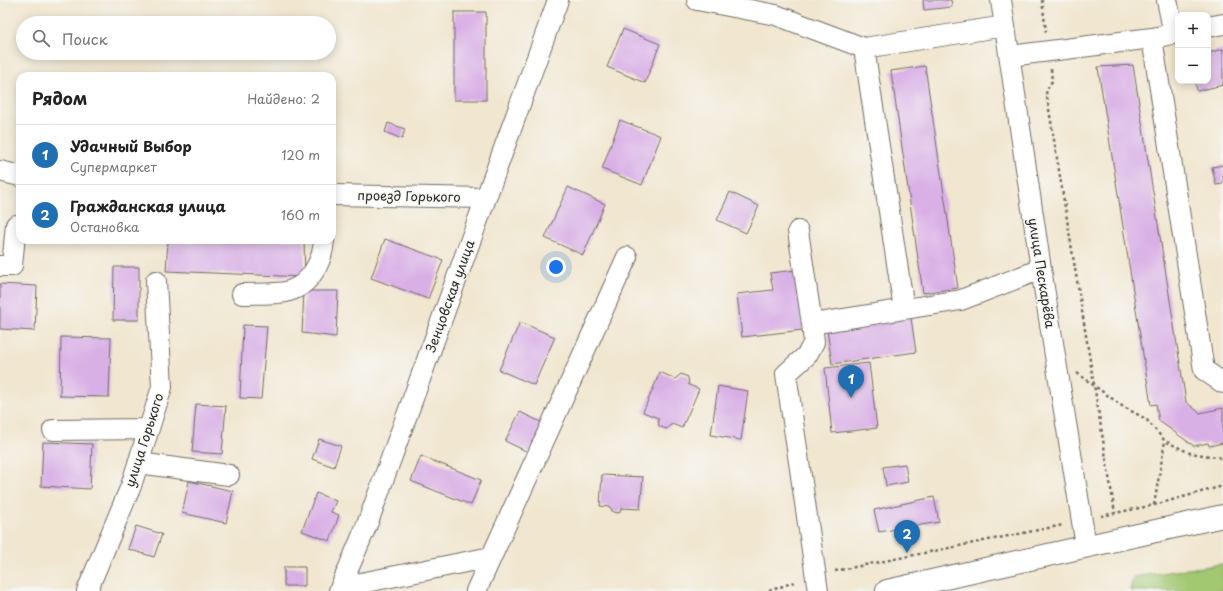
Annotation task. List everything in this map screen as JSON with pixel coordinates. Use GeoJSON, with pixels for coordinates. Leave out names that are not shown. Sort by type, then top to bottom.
{"type":"FeatureCollection","features":[{"type":"Feature","properties":{"kind":"main road"},"geometry":{"type":"LineString","coordinates":[[887,591],[922,587],[1086,546],[1223,516]]}},
{"type":"Feature","properties":{"kind":"street","name":"Зенцовская улица"},"geometry":{"type":"LineString","coordinates":[[340,589],[368,522],[558,0]]}},
{"type":"Feature","properties":{"kind":"street"},"geometry":{"type":"LineString","coordinates":[[697,0],[776,15],[864,48],[1005,26]]}},
{"type":"Feature","properties":{"kind":"street","name":"улица Пескарёва"},"geometry":{"type":"LineString","coordinates":[[1001,0],[1040,269],[1056,357],[1086,546]]}},
{"type":"Feature","properties":{"kind":"street"},"geometry":{"type":"LineString","coordinates":[[1167,0],[1175,29]]}},
{"type":"Feature","properties":{"kind":"street"},"geometry":{"type":"LineString","coordinates":[[1211,26],[1223,24]]}},
{"type":"Feature","properties":{"kind":"street"},"geometry":{"type":"LineString","coordinates":[[1010,56],[1152,38],[1175,33]]}},
{"type":"Feature","properties":{"kind":"street"},"geometry":{"type":"LineString","coordinates":[[1152,38],[1204,370],[1223,383]]}},
{"type":"Feature","properties":{"kind":"street"},"geometry":{"type":"LineString","coordinates":[[864,48],[904,309]]}},
{"type":"Feature","properties":{"kind":"street"},"geometry":{"type":"LineString","coordinates":[[0,171],[16,175]]}},
{"type":"Feature","properties":{"kind":"street","name":"проезд Горького"},"geometry":{"type":"LineString","coordinates":[[336,195],[485,198]]}},
{"type":"Feature","properties":{"kind":"street"},"geometry":{"type":"LineString","coordinates":[[0,266],[12,266],[16,225]]}},
{"type":"Feature","properties":{"kind":"street"},"geometry":{"type":"LineString","coordinates":[[798,231],[814,342],[807,355],[786,374],[817,583]]}},
{"type":"Feature","properties":{"kind":"street"},"geometry":{"type":"LineString","coordinates":[[242,294],[289,291],[301,285],[317,268],[323,244]]}},
{"type":"Feature","properties":{"kind":"street"},"geometry":{"type":"LineString","coordinates":[[476,591],[627,257]]}},
{"type":"Feature","properties":{"kind":"street"},"geometry":{"type":"LineString","coordinates":[[812,324],[961,300],[1040,269]]}},
{"type":"Feature","properties":{"kind":"street","name":"улица Горького"},"geometry":{"type":"LineString","coordinates":[[87,591],[130,486],[162,387],[156,281]]}},
{"type":"Feature","properties":{"kind":"street"},"geometry":{"type":"LineString","coordinates":[[53,430],[148,429]]}},
{"type":"Feature","properties":{"kind":"street"},"geometry":{"type":"LineString","coordinates":[[138,463],[229,475]]}},
{"type":"Feature","properties":{"kind":"street"},"geometry":{"type":"LineString","coordinates":[[340,589],[492,557]]}},
{"type":"Feature","properties":{"kind":"path"},"geometry":{"type":"LineString","coordinates":[[1042,0],[1052,81],[1046,91],[1115,513]]}},
{"type":"Feature","properties":{"kind":"path"},"geometry":{"type":"LineString","coordinates":[[1056,357],[1122,406],[1146,419],[1165,441],[1190,452],[1223,458]]}},
{"type":"Feature","properties":{"kind":"path"},"geometry":{"type":"LineString","coordinates":[[1154,505],[1165,441]]}},
{"type":"Feature","properties":{"kind":"path"},"geometry":{"type":"LineString","coordinates":[[769,591],[817,583],[1154,505],[1223,486]]}},
{"type":"Feature","properties":{"kind":"green space"},"geometry":{"type":"Polygon","coordinates":[[[1223,564],[1223,591],[1130,591],[1133,577],[1223,564]]]}},
{"type":"Feature","properties":{"kind":"building"},"geometry":{"type":"Polygon","coordinates":[[[923,0],[951,0],[952,7],[924,10],[923,0]]]}},
{"type":"Feature","properties":{"kind":"building"},"geometry":{"type":"Polygon","coordinates":[[[454,12],[486,12],[486,100],[454,100],[454,12]]]}},
{"type":"Feature","properties":{"kind":"building"},"geometry":{"type":"Polygon","coordinates":[[[623,29],[660,44],[645,83],[607,67],[623,29]]]}},
{"type":"Feature","properties":{"kind":"building"},"geometry":{"type":"Polygon","coordinates":[[[1223,49],[1223,85],[1197,91],[1196,84],[1211,84],[1211,52],[1223,49]]]}},
{"type":"Feature","properties":{"kind":"building"},"geometry":{"type":"Polygon","coordinates":[[[1133,65],[1186,402],[1200,413],[1223,408],[1223,443],[1209,446],[1208,443],[1194,446],[1159,421],[1156,404],[1151,405],[1098,67],[1133,65]]]}},
{"type":"Feature","properties":{"kind":"building"},"geometry":{"type":"Polygon","coordinates":[[[925,66],[958,288],[923,293],[891,71],[925,66]]]}},
{"type":"Feature","properties":{"kind":"building"},"geometry":{"type":"Polygon","coordinates":[[[620,120],[661,136],[642,185],[602,169],[620,120]]]}},
{"type":"Feature","properties":{"kind":"building"},"geometry":{"type":"Polygon","coordinates":[[[388,123],[405,129],[402,139],[385,132],[388,123]]]}},
{"type":"Feature","properties":{"kind":"building"},"geometry":{"type":"Polygon","coordinates":[[[1223,165],[1223,184],[1216,185],[1212,167],[1223,165]]]}},
{"type":"Feature","properties":{"kind":"building"},"geometry":{"type":"Polygon","coordinates":[[[568,187],[605,204],[583,255],[545,238],[568,187]]]}},
{"type":"Feature","properties":{"kind":"building"},"geometry":{"type":"Polygon","coordinates":[[[730,192],[759,206],[746,233],[717,220],[730,192]]]}},
{"type":"Feature","properties":{"kind":"building"},"geometry":{"type":"Polygon","coordinates":[[[385,239],[443,260],[428,299],[371,278],[385,239]]]}},
{"type":"Feature","properties":{"kind":"building"},"geometry":{"type":"Polygon","coordinates":[[[168,244],[304,244],[305,277],[166,271],[168,244]]]}},
{"type":"Feature","properties":{"kind":"building"},"geometry":{"type":"Polygon","coordinates":[[[114,267],[139,267],[139,320],[113,320],[114,267]]]}},
{"type":"Feature","properties":{"kind":"building"},"geometry":{"type":"Polygon","coordinates":[[[796,270],[803,330],[742,337],[737,294],[773,290],[770,273],[796,270]]]}},
{"type":"Feature","properties":{"kind":"building"},"geometry":{"type":"Polygon","coordinates":[[[0,284],[37,286],[35,331],[0,329],[0,284]]]}},
{"type":"Feature","properties":{"kind":"building"},"geometry":{"type":"Polygon","coordinates":[[[304,291],[338,291],[336,337],[302,333],[304,291]]]}},
{"type":"Feature","properties":{"kind":"building"},"geometry":{"type":"Polygon","coordinates":[[[911,318],[916,352],[832,364],[827,330],[911,318]]]}},
{"type":"Feature","properties":{"kind":"building"},"geometry":{"type":"Polygon","coordinates":[[[520,322],[555,337],[534,385],[499,370],[520,322]]]}},
{"type":"Feature","properties":{"kind":"building"},"geometry":{"type":"Polygon","coordinates":[[[243,325],[267,326],[261,399],[240,398],[243,325]]]}},
{"type":"Feature","properties":{"kind":"building"},"geometry":{"type":"Polygon","coordinates":[[[61,337],[111,338],[109,397],[60,396],[61,337]]]}},
{"type":"Feature","properties":{"kind":"building"},"geometry":{"type":"Polygon","coordinates":[[[869,363],[877,428],[832,433],[825,368],[869,363]]]}},
{"type":"Feature","properties":{"kind":"building"},"geometry":{"type":"Polygon","coordinates":[[[660,372],[675,379],[681,374],[688,377],[689,385],[699,389],[682,428],[672,424],[666,429],[659,426],[658,418],[643,412],[660,372]]]}},
{"type":"Feature","properties":{"kind":"building"},"geometry":{"type":"Polygon","coordinates":[[[718,386],[748,391],[741,440],[711,435],[718,386]]]}},
{"type":"Feature","properties":{"kind":"building"},"geometry":{"type":"Polygon","coordinates":[[[196,404],[226,406],[222,454],[192,452],[196,404]]]}},
{"type":"Feature","properties":{"kind":"building"},"geometry":{"type":"Polygon","coordinates":[[[520,412],[545,424],[530,453],[505,441],[520,412]]]}},
{"type":"Feature","properties":{"kind":"building"},"geometry":{"type":"Polygon","coordinates":[[[319,439],[341,446],[334,467],[312,459],[319,439]]]}},
{"type":"Feature","properties":{"kind":"building"},"geometry":{"type":"Polygon","coordinates":[[[43,442],[92,444],[90,489],[41,486],[43,442]]]}},
{"type":"Feature","properties":{"kind":"building"},"geometry":{"type":"Polygon","coordinates":[[[421,456],[481,480],[471,505],[411,481],[421,456]]]}},
{"type":"Feature","properties":{"kind":"building"},"geometry":{"type":"Polygon","coordinates":[[[905,464],[908,482],[886,486],[883,467],[905,464]]]}},
{"type":"Feature","properties":{"kind":"building"},"geometry":{"type":"Polygon","coordinates":[[[602,475],[643,477],[640,509],[622,508],[619,513],[613,512],[610,507],[600,506],[602,475]]]}},
{"type":"Feature","properties":{"kind":"building"},"geometry":{"type":"Polygon","coordinates":[[[189,481],[233,491],[226,523],[182,513],[189,481]]]}},
{"type":"Feature","properties":{"kind":"building"},"geometry":{"type":"Polygon","coordinates":[[[316,493],[336,501],[331,512],[339,515],[330,541],[302,531],[316,493]]]}},
{"type":"Feature","properties":{"kind":"building"},"geometry":{"type":"Polygon","coordinates":[[[934,497],[939,522],[879,532],[874,510],[934,497]]]}},
{"type":"Feature","properties":{"kind":"building"},"geometry":{"type":"Polygon","coordinates":[[[136,526],[162,534],[154,557],[128,549],[136,526]]]}},
{"type":"Feature","properties":{"kind":"building"},"geometry":{"type":"Polygon","coordinates":[[[284,567],[305,567],[305,586],[284,586],[284,567]]]}},
{"type":"Feature","properties":{"kind":"place","name":"Удачный Выбор"},"geometry":{"type":"Point","coordinates":[851,398]}},
{"type":"Feature","properties":{"kind":"place","name":"Гражданская улица"},"geometry":{"type":"Point","coordinates":[907,553]}}]}
